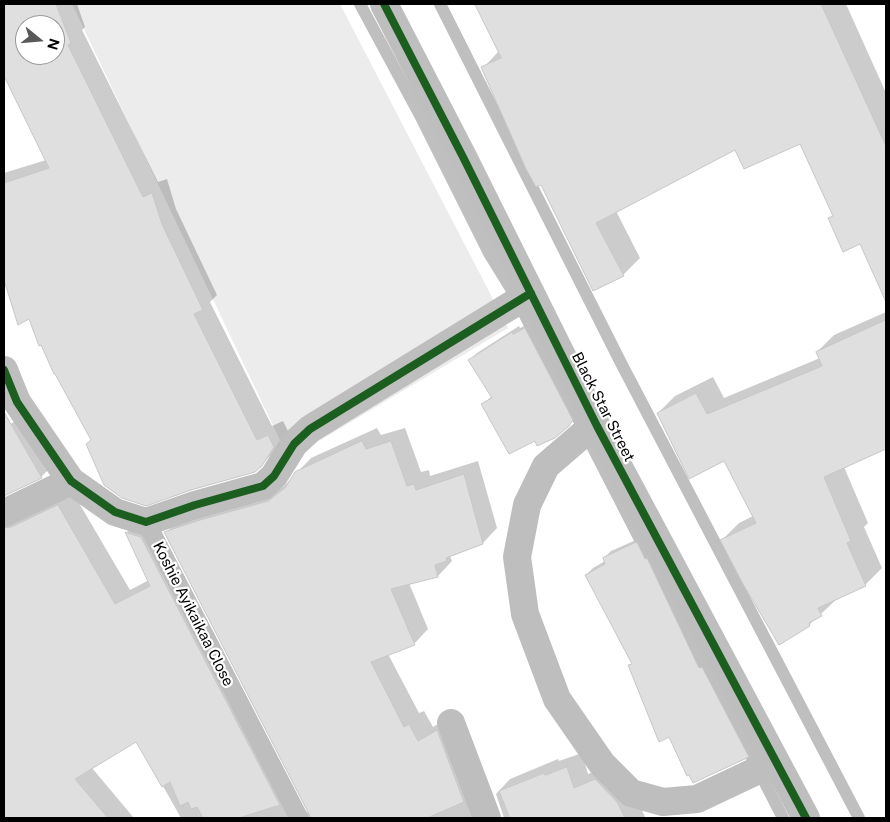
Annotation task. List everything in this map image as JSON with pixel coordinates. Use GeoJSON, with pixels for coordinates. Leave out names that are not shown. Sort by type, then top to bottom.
{"type":"FeatureCollection","features":[{"type":"Feature","properties":{"kind":"street","name":"Black Star Street"},"geometry":{"type":"LineString","coordinates":[[384,4],[463,157],[597,426],[806,818]]}},
{"type":"Feature","properties":{"kind":"street"},"geometry":{"type":"LineString","coordinates":[[4,370],[10,406],[71,481],[115,512],[146,522],[195,505],[263,486],[274,476],[294,444],[310,429],[530,293]]}},
{"type":"Feature","properties":{"kind":"street"},"geometry":{"type":"LineString","coordinates":[[597,426],[582,435],[546,466],[527,505],[517,557],[525,614],[557,699],[602,764],[631,793],[647,798],[663,802],[697,799],[752,774],[775,760]]}},
{"type":"Feature","properties":{"kind":"street"},"geometry":{"type":"LineString","coordinates":[[4,513],[71,481]]}},
{"type":"Feature","properties":{"kind":"street"},"geometry":{"type":"LineString","coordinates":[[451,723],[487,818]]}},
{"type":"Feature","properties":{"kind":"lane","name":"Koshie Ayikaikaa Close"},"geometry":{"type":"LineString","coordinates":[[146,522],[299,818]]}},
{"type":"Feature","properties":{"kind":"shaded area"},"geometry":{"type":"Polygon","coordinates":[[[72,4],[340,4],[508,328],[289,459],[72,4]]]}},
{"type":"Feature","properties":{"kind":"building"},"geometry":{"type":"Polygon","coordinates":[[[4,4],[56,4],[60,15],[15,15],[15,65],[65,65],[65,27],[71,43],[68,45],[143,197],[152,193],[162,224],[203,310],[194,314],[257,440],[268,435],[274,447],[262,466],[255,472],[191,490],[146,506],[122,498],[104,485],[86,444],[91,440],[54,374],[41,345],[39,346],[29,319],[18,325],[4,280],[4,183],[49,168],[4,76],[4,4]]]}},
{"type":"Feature","properties":{"kind":"building"},"geometry":{"type":"Polygon","coordinates":[[[475,4],[821,4],[886,146],[886,302],[860,244],[843,252],[828,218],[833,216],[800,144],[744,169],[735,150],[596,223],[624,276],[593,291],[541,185],[536,187],[526,169],[481,67],[501,58],[475,4]]]}},
{"type":"Feature","properties":{"kind":"building"},"geometry":{"type":"Polygon","coordinates":[[[886,320],[886,449],[824,477],[851,541],[847,543],[866,586],[818,608],[822,616],[809,623],[810,626],[779,645],[743,584],[720,540],[756,523],[724,461],[689,479],[657,413],[696,393],[707,414],[822,366],[816,352],[886,320]]]}},
{"type":"Feature","properties":{"kind":"building"},"geometry":{"type":"Polygon","coordinates":[[[525,328],[573,420],[555,438],[537,446],[535,441],[509,454],[481,404],[492,398],[468,360],[512,332],[513,334],[525,328]]]}},
{"type":"Feature","properties":{"kind":"building"},"geometry":{"type":"Polygon","coordinates":[[[4,412],[42,478],[4,496],[4,412]]]}},
{"type":"Feature","properties":{"kind":"building"},"geometry":{"type":"Polygon","coordinates":[[[362,441],[366,449],[391,441],[407,486],[414,484],[416,490],[464,474],[483,544],[446,558],[447,561],[435,565],[438,577],[391,589],[415,645],[371,662],[404,727],[409,724],[418,741],[437,730],[464,802],[427,818],[311,818],[164,532],[268,501],[285,488],[295,472],[362,441]]]}},
{"type":"Feature","properties":{"kind":"building"},"geometry":{"type":"Polygon","coordinates":[[[58,505],[115,604],[150,586],[125,532],[141,537],[280,805],[239,818],[203,818],[197,807],[191,809],[188,802],[180,806],[170,782],[162,787],[136,742],[75,779],[108,818],[4,818],[4,528],[11,527],[58,505]]]}},
{"type":"Feature","properties":{"kind":"building"},"geometry":{"type":"Polygon","coordinates":[[[637,542],[645,559],[647,558],[699,668],[702,667],[749,757],[693,783],[689,775],[687,776],[669,737],[659,742],[628,665],[632,664],[585,575],[605,564],[603,558],[637,542]]]}},
{"type":"Feature","properties":{"kind":"building"},"geometry":{"type":"Polygon","coordinates":[[[567,767],[574,788],[595,779],[617,802],[625,818],[503,818],[509,816],[499,791],[544,773],[545,775],[567,767]]]}},
{"type":"Feature","properties":{"kind":"waterway"},"geometry":{"type":"LineString","coordinates":[[360,4],[422,119],[489,253],[513,292],[783,818]]}},
{"type":"Feature","properties":{"kind":"waterway"},"geometry":{"type":"LineString","coordinates":[[440,4],[621,363],[859,818]]}},
{"type":"Feature","properties":{"kind":"cycle path"},"geometry":{"type":"LineString","coordinates":[[384,4],[463,157],[597,426],[806,818]]}},
{"type":"Feature","properties":{"kind":"cycle path"},"geometry":{"type":"LineString","coordinates":[[4,370],[17,402],[71,481],[115,512],[146,522],[195,505],[263,486],[274,476],[294,444],[310,429],[531,293]]}}]}
